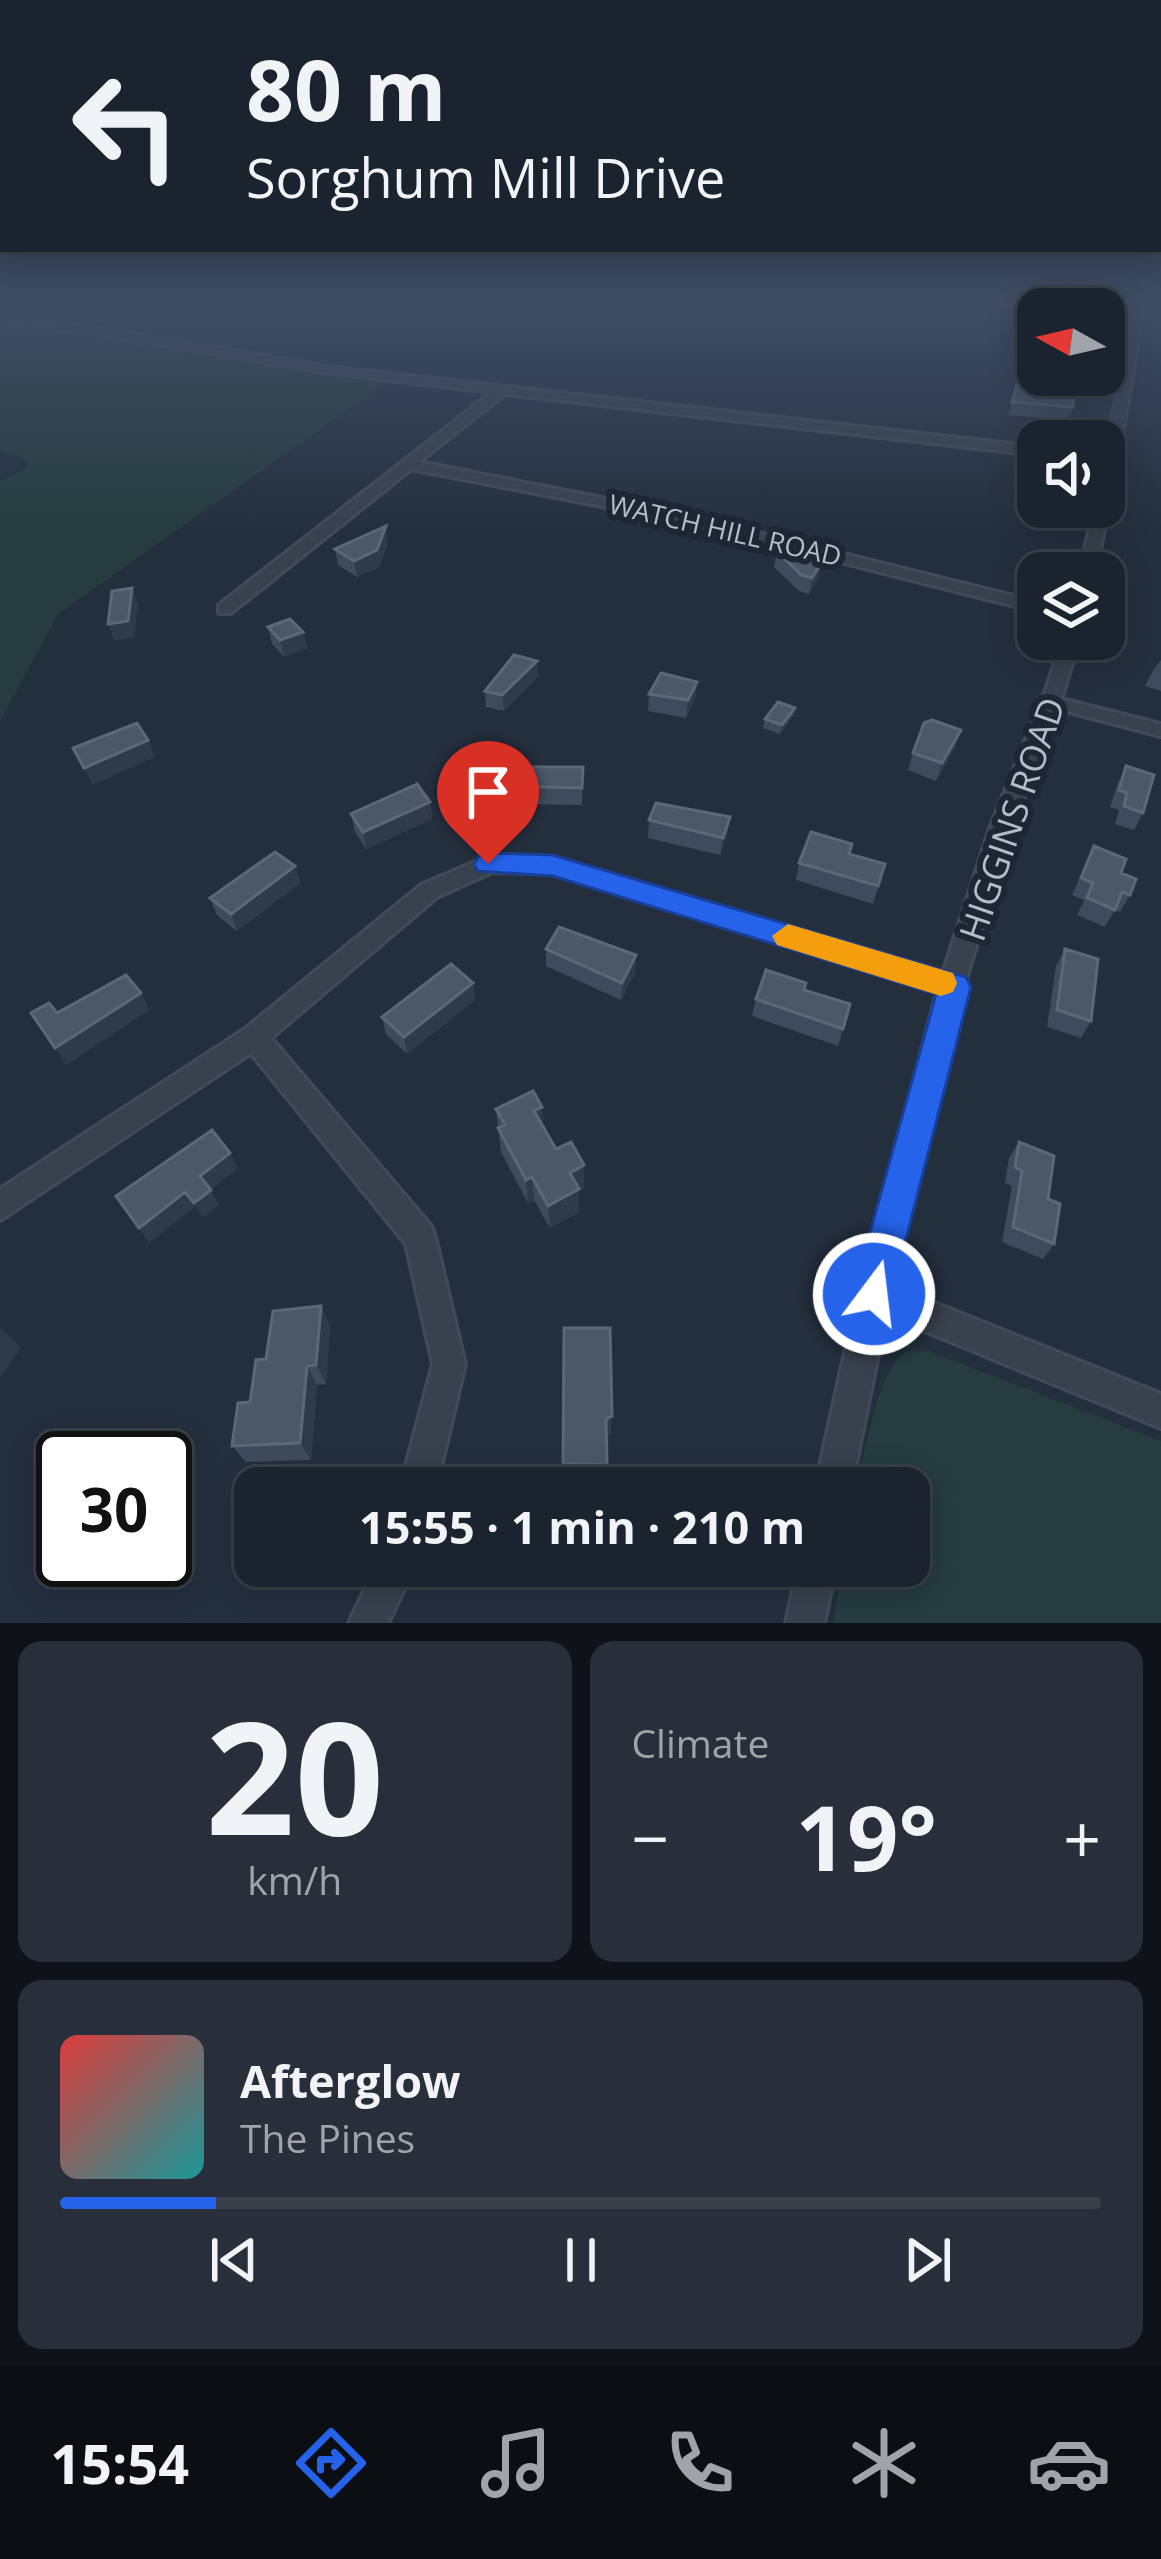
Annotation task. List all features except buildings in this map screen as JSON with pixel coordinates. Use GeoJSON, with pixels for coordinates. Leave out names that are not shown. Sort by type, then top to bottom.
{"type":"FeatureCollection","features":[{"type":"Feature","properties":{"kind":"street"},"geometry":{"type":"LineString","coordinates":[[455,383],[1017,449]]}},
{"type":"Feature","properties":{"kind":"street"},"geometry":{"type":"LineString","coordinates":[[1116,420],[1123,383]]}},
{"type":"Feature","properties":{"kind":"street"},"geometry":{"type":"LineString","coordinates":[[225,609],[506,388]]}},
{"type":"Feature","properties":{"kind":"street","name":"WATCH HILL ROAD"},"geometry":{"type":"LineString","coordinates":[[411,465],[674,516],[1017,602]]}},
{"type":"Feature","properties":{"kind":"street","name":"HIGGINS ROAD"},"geometry":{"type":"LineString","coordinates":[[837,1467],[874,1294],[955,987],[1002,825],[1055,703],[1066,660]]}},
{"type":"Feature","properties":{"kind":"street"},"geometry":{"type":"LineString","coordinates":[[1055,703],[1161,730]]}},
{"type":"Feature","properties":{"kind":"street"},"geometry":{"type":"LineString","coordinates":[[0,1206],[254,1037],[429,891],[488,864],[553,865],[955,987]]}},
{"type":"Feature","properties":{"kind":"street"},"geometry":{"type":"LineString","coordinates":[[254,1037],[420,1237],[449,1364],[423,1467]]}},
{"type":"Feature","properties":{"kind":"street"},"geometry":{"type":"LineString","coordinates":[[874,1294],[1161,1411]]}},
{"type":"Feature","properties":{"kind":"street"},"geometry":{"type":"LineString","coordinates":[[368,1623],[386,1587]]}},
{"type":"Feature","properties":{"kind":"street"},"geometry":{"type":"LineString","coordinates":[[805,1623],[813,1587]]}},
{"type":"Feature","properties":{"kind":"green space"},"geometry":{"type":"Polygon","coordinates":[[[0,383],[386,383],[58,614],[0,721],[0,480],[28,468],[26,459],[0,450],[0,383]]]}},
{"type":"Feature","properties":{"kind":"green space"},"geometry":{"type":"Polygon","coordinates":[[[907,1351],[929,1351],[1161,1441],[1161,1623],[833,1623],[839,1587],[930,1587],[930,1467],[862,1467],[880,1393],[907,1351]]]}},
{"type":"Feature","properties":{"kind":"slow traffic"},"geometry":{"type":"LineString","coordinates":[[788,936],[941,983]]}},
{"type":"Feature","properties":{"kind":"route"},"geometry":{"type":"LineString","coordinates":[[488,864],[553,865],[955,987],[874,1294]]}}]}
